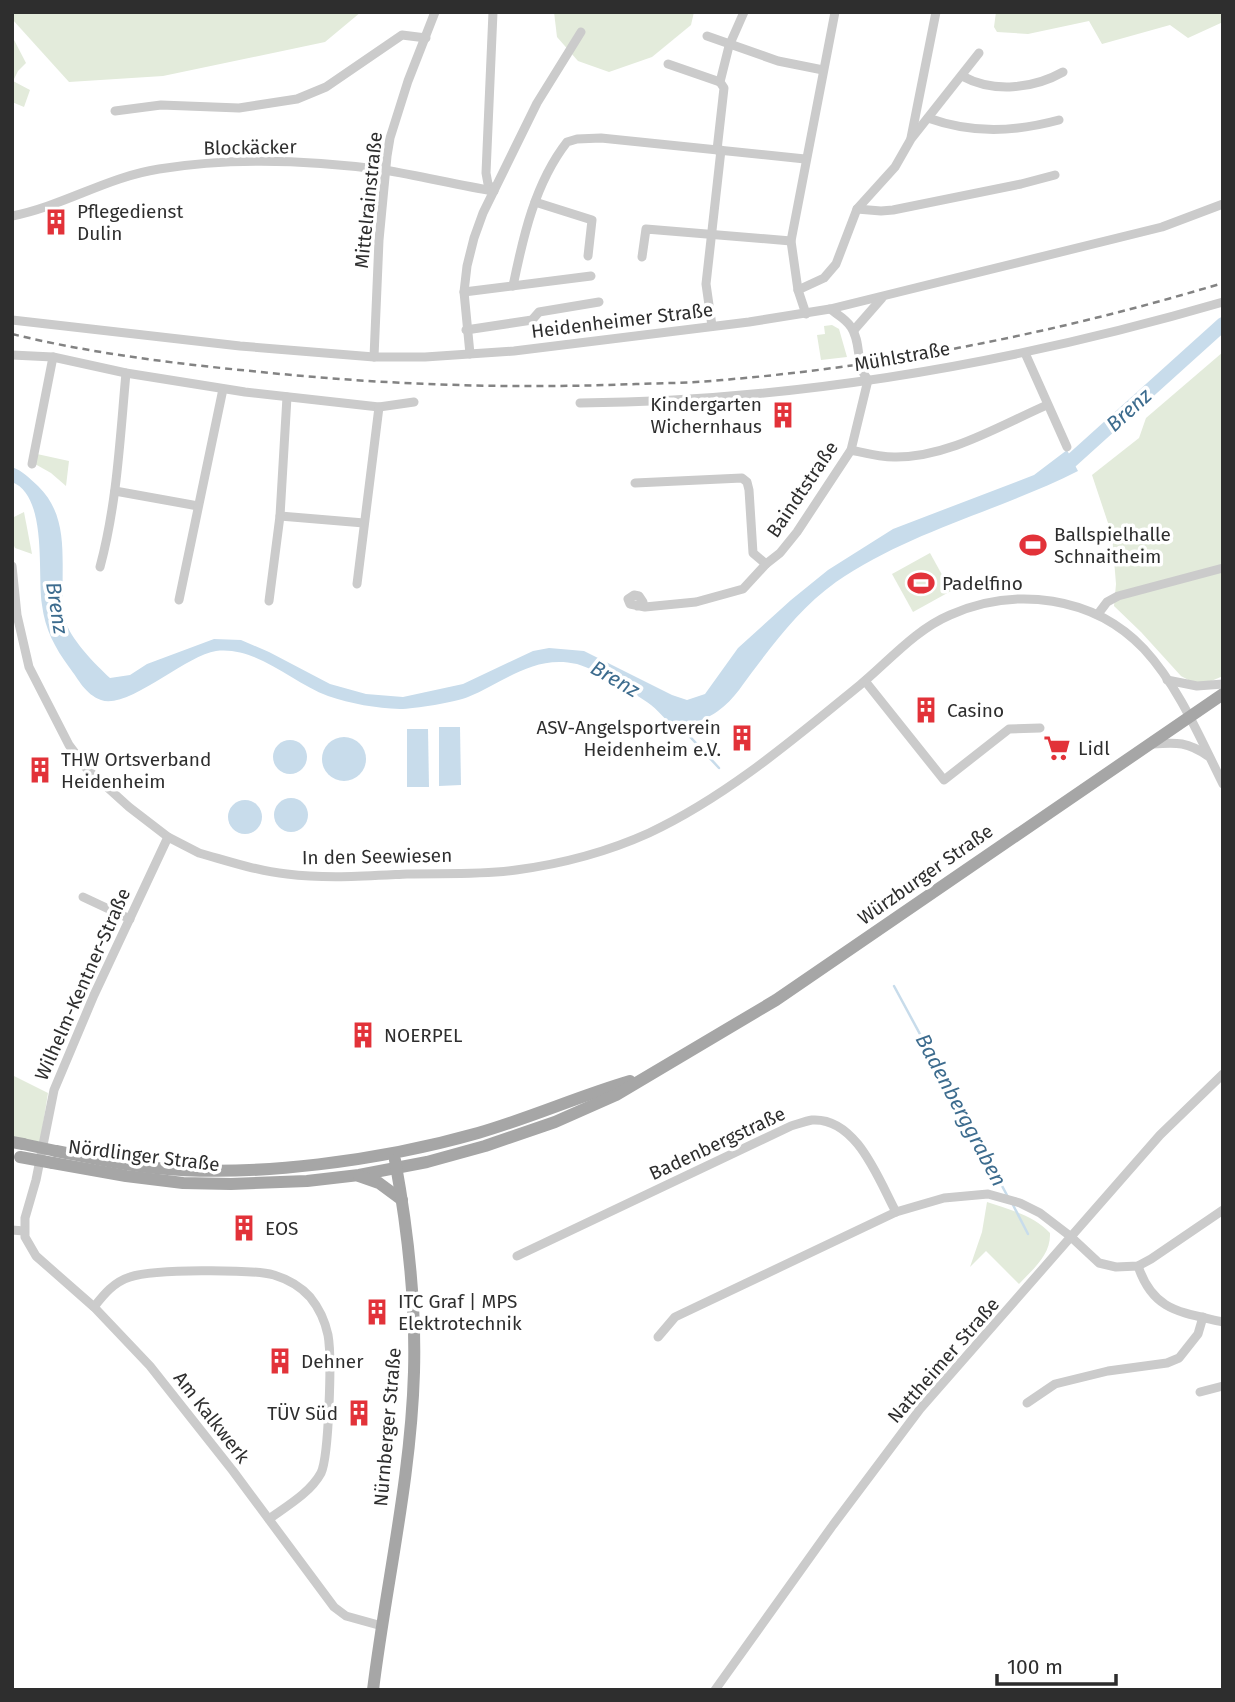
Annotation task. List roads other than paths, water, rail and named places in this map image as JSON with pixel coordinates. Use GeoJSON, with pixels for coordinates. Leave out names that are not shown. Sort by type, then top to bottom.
{"type":"FeatureCollection","features":[{"type":"Feature","properties":{"kind":"main road","name":"Würzburger Straße"},"geometry":{"type":"LineString","coordinates":[[397,1168],[450,1156],[522,1134],[610,1098],[701,1046],[776,1000],[1223,694]]}},
{"type":"Feature","properties":{"kind":"main road","name":"Würzburger Straße"},"geometry":{"type":"LineString","coordinates":[[394,1153],[457,1139],[507,1124],[645,1076]]}},
{"type":"Feature","properties":{"kind":"main road","name":"Nördlinger Straße"},"geometry":{"type":"LineString","coordinates":[[17,1149],[183,1183],[275,1184],[397,1168]]}},
{"type":"Feature","properties":{"kind":"main road","name":"Nördlinger Straße"},"geometry":{"type":"LineString","coordinates":[[55,1157],[142,1167],[213,1170],[281,1167],[394,1153]]}},
{"type":"Feature","properties":{"kind":"main road","name":"Nürnberger Straße"},"geometry":{"type":"LineString","coordinates":[[373,1690],[407,1461],[414,1382],[412,1277],[394,1153]]}},
{"type":"Feature","properties":{"kind":"main road"},"geometry":{"type":"LineString","coordinates":[[359,1175],[379,1183],[402,1200]]}},
{"type":"Feature","properties":{"kind":"street","name":"Mittelrainstraße"},"geometry":{"type":"LineString","coordinates":[[374,357],[379,240],[390,138],[435,12]]}},
{"type":"Feature","properties":{"kind":"street"},"geometry":{"type":"LineString","coordinates":[[493,12],[486,173],[488,184],[494,191]]}},
{"type":"Feature","properties":{"kind":"street"},"geometry":{"type":"LineString","coordinates":[[720,82],[729,46],[744,12]]}},
{"type":"Feature","properties":{"kind":"street"},"geometry":{"type":"LineString","coordinates":[[806,314],[798,290],[791,241],[835,12]]}},
{"type":"Feature","properties":{"kind":"street"},"geometry":{"type":"LineString","coordinates":[[911,139],[936,12]]}},
{"type":"Feature","properties":{"kind":"street"},"geometry":{"type":"LineString","coordinates":[[470,354],[464,292],[474,238],[537,103],[581,32]]}},
{"type":"Feature","properties":{"kind":"street"},"geometry":{"type":"LineString","coordinates":[[115,111],[161,105],[239,108],[297,99],[326,87],[402,35],[426,38]]}},
{"type":"Feature","properties":{"kind":"street"},"geometry":{"type":"LineString","coordinates":[[707,36],[729,46],[778,61],[823,70]]}},
{"type":"Feature","properties":{"kind":"street"},"geometry":{"type":"LineString","coordinates":[[798,290],[824,278],[836,264],[857,209],[895,167],[911,139],[979,53]]}},
{"type":"Feature","properties":{"kind":"street"},"geometry":{"type":"LineString","coordinates":[[668,64],[720,82],[724,88],[706,284],[712,326]]}},
{"type":"Feature","properties":{"kind":"street"},"geometry":{"type":"LineString","coordinates":[[962,76],[974,82],[1004,87],[1037,84],[1063,72]]}},
{"type":"Feature","properties":{"kind":"street"},"geometry":{"type":"LineString","coordinates":[[928,118],[945,124],[992,131],[1059,120]]}},
{"type":"Feature","properties":{"kind":"street"},"geometry":{"type":"LineString","coordinates":[[513,286],[520,250],[535,202],[567,142],[601,138],[805,159]]}},
{"type":"Feature","properties":{"kind":"street","name":"Blockäcker"},"geometry":{"type":"LineString","coordinates":[[12,216],[35,212],[106,182],[159,169],[214,163],[321,164],[385,171],[494,191]]}},
{"type":"Feature","properties":{"kind":"street"},"geometry":{"type":"LineString","coordinates":[[857,209],[893,210],[1055,175]]}},
{"type":"Feature","properties":{"kind":"street"},"geometry":{"type":"LineString","coordinates":[[535,202],[592,220],[588,256]]}},
{"type":"Feature","properties":{"kind":"street","name":"Heidenheimer Straße"},"geometry":{"type":"LineString","coordinates":[[12,320],[240,346],[374,357],[404,358],[514,351],[806,314],[881,298],[1162,227],[1223,204]]}},
{"type":"Feature","properties":{"kind":"street"},"geometry":{"type":"LineString","coordinates":[[642,257],[646,229],[791,241]]}},
{"type":"Feature","properties":{"kind":"street"},"geometry":{"type":"LineString","coordinates":[[464,292],[591,276]]}},
{"type":"Feature","properties":{"kind":"street"},"geometry":{"type":"LineString","coordinates":[[854,330],[881,298]]}},
{"type":"Feature","properties":{"kind":"street"},"geometry":{"type":"LineString","coordinates":[[466,330],[532,320],[539,312],[599,302]]}},
{"type":"Feature","properties":{"kind":"street","name":"Mühlstraße"},"geometry":{"type":"LineString","coordinates":[[580,403],[665,401],[868,380],[1025,353],[1223,302]]}},
{"type":"Feature","properties":{"kind":"street"},"geometry":{"type":"LineString","coordinates":[[830,309],[846,320],[854,330],[859,364],[868,380]]}},
{"type":"Feature","properties":{"kind":"street"},"geometry":{"type":"LineString","coordinates":[[1025,353],[1067,447]]}},
{"type":"Feature","properties":{"kind":"street"},"geometry":{"type":"LineString","coordinates":[[12,355],[52,357],[126,373],[287,397],[379,407],[414,402]]}},
{"type":"Feature","properties":{"kind":"street"},"geometry":{"type":"LineString","coordinates":[[32,464],[52,357]]}},
{"type":"Feature","properties":{"kind":"street"},"geometry":{"type":"LineString","coordinates":[[100,567],[110,531],[126,373]]}},
{"type":"Feature","properties":{"kind":"street","name":"Baindtstraße"},"geometry":{"type":"LineString","coordinates":[[637,606],[678,604],[743,589],[780,553],[851,450],[868,380]]}},
{"type":"Feature","properties":{"kind":"street"},"geometry":{"type":"LineString","coordinates":[[179,600],[223,389]]}},
{"type":"Feature","properties":{"kind":"street"},"geometry":{"type":"LineString","coordinates":[[269,601],[280,516],[287,397]]}},
{"type":"Feature","properties":{"kind":"street"},"geometry":{"type":"LineString","coordinates":[[851,450],[892,457],[927,454],[949,448],[1047,405]]}},
{"type":"Feature","properties":{"kind":"street"},"geometry":{"type":"LineString","coordinates":[[357,584],[379,407]]}},
{"type":"Feature","properties":{"kind":"street"},"geometry":{"type":"LineString","coordinates":[[635,483],[742,478],[747,482],[749,490],[753,553],[766,564]]}},
{"type":"Feature","properties":{"kind":"street"},"geometry":{"type":"LineString","coordinates":[[115,491],[198,506]]}},
{"type":"Feature","properties":{"kind":"street"},"geometry":{"type":"LineString","coordinates":[[280,516],[364,523]]}},
{"type":"Feature","properties":{"kind":"street","name":"In den Seewiesen"},"geometry":{"type":"LineString","coordinates":[[12,566],[17,615],[29,667],[69,745],[88,769],[168,837],[199,853],[286,874],[354,876],[514,870],[581,857],[645,835],[683,816],[775,753],[926,628],[949,615],[976,605],[1020,600],[1052,600],[1087,608],[1119,627],[1143,647],[1190,718],[1223,784]]}},
{"type":"Feature","properties":{"kind":"street"},"geometry":{"type":"LineString","coordinates":[[1098,614],[1107,602],[1118,596],[1223,568]]}},
{"type":"Feature","properties":{"kind":"street"},"geometry":{"type":"LineString","coordinates":[[1167,680],[1197,686],[1223,684]]}},
{"type":"Feature","properties":{"kind":"street"},"geometry":{"type":"LineString","coordinates":[[865,681],[944,780],[1009,729],[1040,729]]}},
{"type":"Feature","properties":{"kind":"street"},"geometry":{"type":"LineString","coordinates":[[1150,745],[1171,742],[1194,746],[1210,757]]}},
{"type":"Feature","properties":{"kind":"street","name":"Wilhelm-Kentner-Straße"},"geometry":{"type":"LineString","coordinates":[[24,1231],[54,1090],[88,1007],[168,837]]}},
{"type":"Feature","properties":{"kind":"street"},"geometry":{"type":"LineString","coordinates":[[83,897],[130,919]]}},
{"type":"Feature","properties":{"kind":"street","name":"Nattheimer Straße"},"geometry":{"type":"LineString","coordinates":[[715,1690],[920,1409],[1160,1135],[1223,1074]]}},
{"type":"Feature","properties":{"kind":"street","name":"Badenbergstraße"},"geometry":{"type":"LineString","coordinates":[[517,1256],[791,1126],[813,1120],[834,1125],[851,1135],[865,1154],[896,1213]]}},
{"type":"Feature","properties":{"kind":"street"},"geometry":{"type":"LineString","coordinates":[[658,1337],[675,1317],[896,1213],[944,1198],[988,1194],[1020,1203],[1040,1213],[1099,1263],[1116,1267],[1138,1266],[1223,1210]]}},
{"type":"Feature","properties":{"kind":"street"},"geometry":{"type":"LineString","coordinates":[[12,1230],[24,1231]]}},
{"type":"Feature","properties":{"kind":"street","name":"Am Kalkwerk"},"geometry":{"type":"LineString","coordinates":[[24,1231],[27,1244],[36,1256],[93,1307],[175,1396],[334,1607],[346,1616],[382,1626]]}},
{"type":"Feature","properties":{"kind":"street"},"geometry":{"type":"LineString","coordinates":[[1138,1266],[1144,1284],[1162,1305],[1223,1322]]}},
{"type":"Feature","properties":{"kind":"street"},"geometry":{"type":"LineString","coordinates":[[93,1307],[106,1292],[124,1279],[162,1273],[264,1273],[290,1282],[310,1297],[323,1319],[328,1341],[325,1461],[314,1484],[269,1519]]}},
{"type":"Feature","properties":{"kind":"street"},"geometry":{"type":"LineString","coordinates":[[1027,1403],[1055,1384],[1108,1371],[1167,1363],[1179,1358],[1198,1334],[1203,1317]]}},
{"type":"Feature","properties":{"kind":"street"},"geometry":{"type":"LineString","coordinates":[[1200,1392],[1223,1386]]}},
{"type":"Feature","properties":{"kind":"water"},"geometry":{"type":"Polygon","coordinates":[[[1067,450],[1078,471],[924,535],[864,564],[836,582],[813,600],[793,621],[724,706],[710,716],[679,728],[651,705],[615,682],[577,664],[561,662],[533,666],[462,699],[400,709],[337,699],[246,654],[216,651],[189,662],[126,697],[112,701],[101,700],[79,682],[51,638],[43,614],[36,519],[23,490],[12,482],[12,467],[38,486],[57,516],[61,532],[65,619],[84,651],[110,678],[130,675],[147,664],[214,639],[241,640],[330,684],[366,694],[403,697],[463,684],[533,651],[549,648],[584,651],[687,700],[705,694],[738,648],[828,570],[893,529],[1034,475],[1067,450]]]}},
{"type":"Feature","properties":{"kind":"water"},"geometry":{"type":"Polygon","coordinates":[[[439,727],[460,727],[461,785],[439,786],[439,727]]]}},
{"type":"Feature","properties":{"kind":"water"},"geometry":{"type":"Polygon","coordinates":[[[407,729],[428,729],[429,787],[407,787],[407,729]]]}},
{"type":"Feature","properties":{"kind":"water"},"geometry":{"type":"Polygon","coordinates":[[[344,737],[359,744],[366,759],[359,774],[344,781],[329,774],[322,759],[329,744],[344,737]]]}},
{"type":"Feature","properties":{"kind":"water"},"geometry":{"type":"Polygon","coordinates":[[[290,740],[302,745],[307,757],[302,769],[290,774],[278,769],[273,757],[278,745],[290,740]]]}},
{"type":"Feature","properties":{"kind":"water"},"geometry":{"type":"Polygon","coordinates":[[[291,798],[303,803],[308,815],[303,827],[291,832],[279,827],[274,815],[279,803],[291,798]]]}},
{"type":"Feature","properties":{"kind":"water"},"geometry":{"type":"Polygon","coordinates":[[[245,800],[257,805],[262,817],[257,829],[245,834],[233,829],[228,817],[233,805],[245,800]]]}},
{"type":"Feature","properties":{"kind":"waterway","name":"Brenz"},"geometry":{"type":"LineString","coordinates":[[1060,471],[1223,324]]}},
{"type":"Feature","properties":{"kind":"waterway","name":"Badenberggraben"},"geometry":{"type":"LineString","coordinates":[[681,727],[719,768]]}},
{"type":"Feature","properties":{"kind":"waterway","name":"Badenberggraben"},"geometry":{"type":"LineString","coordinates":[[894,986],[1008,1197]]}},
{"type":"Feature","properties":{"kind":"waterway","name":"Badenberggraben"},"geometry":{"type":"LineString","coordinates":[[1012,1203],[1028,1234]]}},
{"type":"Feature","properties":{"kind":"railway"},"geometry":{"type":"LineString","coordinates":[[12,334],[105,353],[167,362],[355,380],[495,386],[690,382],[849,366],[975,345],[1100,317],[1223,283]]}},
{"type":"Feature","properties":{"kind":"place","name":"Pflegedienst Dulin"},"geometry":{"type":"Point","coordinates":[56,222]}},
{"type":"Feature","properties":{"kind":"place","name":"Kindergarten Wichernhaus"},"geometry":{"type":"Point","coordinates":[783,415]}},
{"type":"Feature","properties":{"kind":"place","name":"Ballspielhalle Schnaitheim"},"geometry":{"type":"Point","coordinates":[1033,545]}},
{"type":"Feature","properties":{"kind":"place","name":"Padelfino"},"geometry":{"type":"Point","coordinates":[921,583]}},
{"type":"Feature","properties":{"kind":"place","name":"Casino"},"geometry":{"type":"Point","coordinates":[926,710]}},
{"type":"Feature","properties":{"kind":"place","name":"ASV-Angelsportverein Heidenheim e.V."},"geometry":{"type":"Point","coordinates":[742,738]}},
{"type":"Feature","properties":{"kind":"place","name":"Lidl"},"geometry":{"type":"Point","coordinates":[1057,748]}},
{"type":"Feature","properties":{"kind":"place","name":"THW Ortsverband Heidenheim"},"geometry":{"type":"Point","coordinates":[40,770]}},
{"type":"Feature","properties":{"kind":"place","name":"NOERPEL"},"geometry":{"type":"Point","coordinates":[363,1035]}},
{"type":"Feature","properties":{"kind":"place","name":"EOS"},"geometry":{"type":"Point","coordinates":[244,1228]}},
{"type":"Feature","properties":{"kind":"place","name":"ITC Graf | MPS Elektrotechnik"},"geometry":{"type":"Point","coordinates":[377,1312]}},
{"type":"Feature","properties":{"kind":"place","name":"Dehner"},"geometry":{"type":"Point","coordinates":[280,1361]}},
{"type":"Feature","properties":{"kind":"place","name":"TÜV Süd"},"geometry":{"type":"Point","coordinates":[359,1413]}}]}
